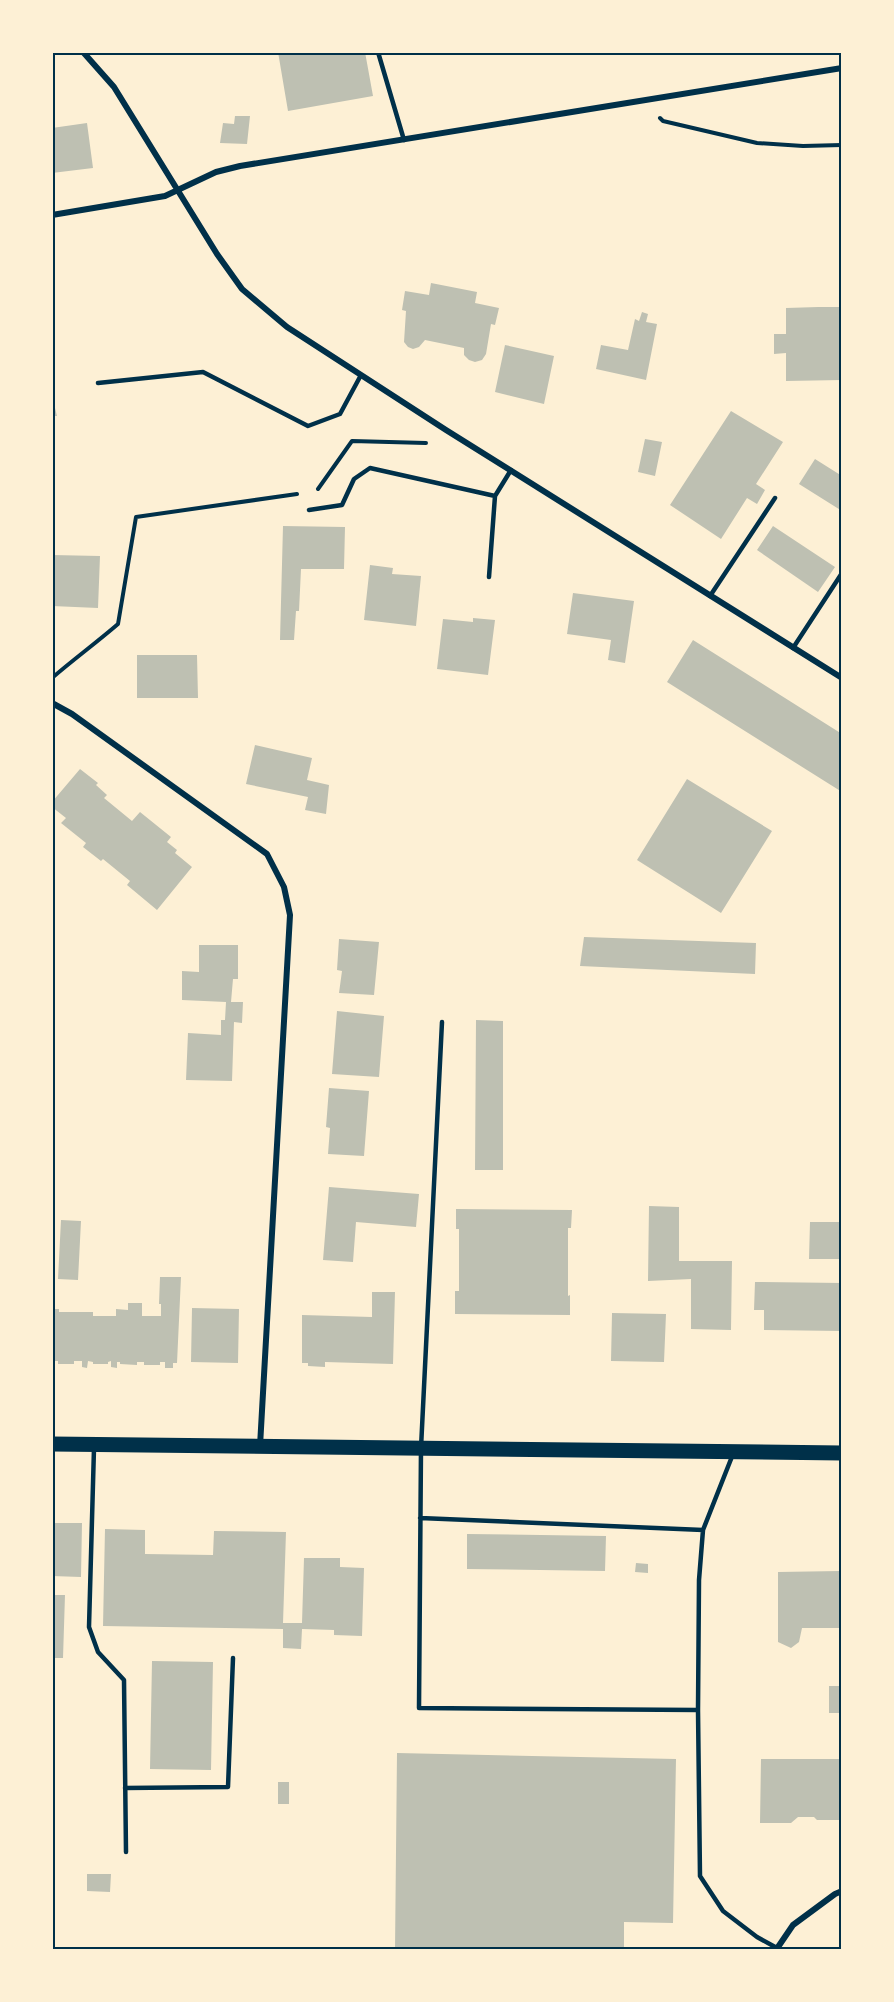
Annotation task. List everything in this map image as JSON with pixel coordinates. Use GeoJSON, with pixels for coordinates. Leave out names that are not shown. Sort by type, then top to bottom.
{"type":"FeatureCollection","features":[{"type":"Feature","properties":{"kind":"main road"},"geometry":{"type":"LineString","coordinates":[[52,1444],[842,1454]]}},
{"type":"Feature","properties":{"kind":"street"},"geometry":{"type":"LineString","coordinates":[[83,52],[114,87],[217,254],[242,289],[287,327],[446,430],[842,678]]}},
{"type":"Feature","properties":{"kind":"street"},"geometry":{"type":"LineString","coordinates":[[52,215],[165,196],[216,172],[240,166],[842,68]]}},
{"type":"Feature","properties":{"kind":"street"},"geometry":{"type":"LineString","coordinates":[[52,703],[72,714],[267,854],[284,887],[290,915],[260,1447]]}},
{"type":"Feature","properties":{"kind":"street"},"geometry":{"type":"LineString","coordinates":[[777,1949],[793,1925],[842,1891]]}},
{"type":"Feature","properties":{"kind":"lane"},"geometry":{"type":"LineString","coordinates":[[378,52],[404,140]]}},
{"type":"Feature","properties":{"kind":"lane"},"geometry":{"type":"LineString","coordinates":[[98,383],[203,372],[308,426],[340,414],[362,375]]}},
{"type":"Feature","properties":{"kind":"lane"},"geometry":{"type":"LineString","coordinates":[[309,510],[342,505],[354,479],[370,468],[495,496]]}},
{"type":"Feature","properties":{"kind":"lane"},"geometry":{"type":"LineString","coordinates":[[489,577],[495,496],[511,470]]}},
{"type":"Feature","properties":{"kind":"lane"},"geometry":{"type":"LineString","coordinates":[[710,596],[775,498]]}},
{"type":"Feature","properties":{"kind":"lane"},"geometry":{"type":"LineString","coordinates":[[793,648],[842,573]]}},
{"type":"Feature","properties":{"kind":"lane"},"geometry":{"type":"LineString","coordinates":[[442,1022],[421,1448],[419,1708],[698,1710]]}},
{"type":"Feature","properties":{"kind":"lane"},"geometry":{"type":"LineString","coordinates":[[94,1445],[89,1627],[98,1652],[124,1680],[126,1852]]}},
{"type":"Feature","properties":{"kind":"lane"},"geometry":{"type":"LineString","coordinates":[[735,1452],[703,1530],[698,1633],[700,1876],[723,1911],[777,1949]]}},
{"type":"Feature","properties":{"kind":"lane"},"geometry":{"type":"LineString","coordinates":[[420,1518],[703,1530]]}},
{"type":"Feature","properties":{"kind":"lane"},"geometry":{"type":"LineString","coordinates":[[125,1788],[228,1787],[233,1658]]}},
{"type":"Feature","properties":{"kind":"path"},"geometry":{"type":"LineString","coordinates":[[640,102],[663,121],[757,143],[803,146],[842,145]]}},
{"type":"Feature","properties":{"kind":"path"},"geometry":{"type":"LineString","coordinates":[[318,490],[352,441],[427,443],[446,430]]}},
{"type":"Feature","properties":{"kind":"path"},"geometry":{"type":"LineString","coordinates":[[52,678],[118,624],[136,517],[306,492]]}},
{"type":"Feature","properties":{"kind":"building"},"geometry":{"type":"Polygon","coordinates":[[[278,52],[365,52],[373,96],[288,111],[278,52]]]}},
{"type":"Feature","properties":{"kind":"building"},"geometry":{"type":"Polygon","coordinates":[[[235,116],[250,116],[247,144],[220,143],[223,123],[234,124],[235,116]]]}},
{"type":"Feature","properties":{"kind":"building"},"geometry":{"type":"Polygon","coordinates":[[[87,123],[93,168],[52,173],[52,128],[87,123]]]}},
{"type":"Feature","properties":{"kind":"building"},"geometry":{"type":"Polygon","coordinates":[[[431,283],[477,292],[475,303],[499,308],[495,325],[491,324],[486,354],[482,360],[475,362],[469,360],[464,355],[464,348],[425,340],[419,347],[413,349],[404,342],[406,311],[402,310],[405,291],[429,295],[431,283]]]}},
{"type":"Feature","properties":{"kind":"building"},"geometry":{"type":"Polygon","coordinates":[[[842,307],[842,380],[786,381],[786,353],[774,354],[774,334],[786,334],[786,308],[842,307]]]}},
{"type":"Feature","properties":{"kind":"building"},"geometry":{"type":"Polygon","coordinates":[[[642,312],[648,314],[646,322],[657,324],[646,380],[596,369],[601,345],[628,350],[635,319],[639,321],[642,312]]]}},
{"type":"Feature","properties":{"kind":"building"},"geometry":{"type":"Polygon","coordinates":[[[505,345],[554,356],[544,404],[495,392],[505,345]]]}},
{"type":"Feature","properties":{"kind":"building"},"geometry":{"type":"Polygon","coordinates":[[[52,396],[57,416],[52,416],[52,396]]]}},
{"type":"Feature","properties":{"kind":"building"},"geometry":{"type":"Polygon","coordinates":[[[731,411],[783,442],[756,484],[765,490],[757,504],[747,498],[721,539],[670,505],[731,411]]]}},
{"type":"Feature","properties":{"kind":"building"},"geometry":{"type":"Polygon","coordinates":[[[645,439],[662,442],[655,476],[638,472],[645,439]]]}},
{"type":"Feature","properties":{"kind":"building"},"geometry":{"type":"Polygon","coordinates":[[[815,459],[842,476],[842,511],[799,484],[815,459]]]}},
{"type":"Feature","properties":{"kind":"building"},"geometry":{"type":"Polygon","coordinates":[[[283,526],[345,527],[344,569],[301,569],[299,611],[296,611],[294,640],[280,640],[283,526]]]}},
{"type":"Feature","properties":{"kind":"building"},"geometry":{"type":"Polygon","coordinates":[[[773,526],[835,567],[818,592],[757,550],[773,526]]]}},
{"type":"Feature","properties":{"kind":"building"},"geometry":{"type":"Polygon","coordinates":[[[52,555],[100,556],[98,608],[52,606],[52,555]]]}},
{"type":"Feature","properties":{"kind":"building"},"geometry":{"type":"Polygon","coordinates":[[[370,565],[393,568],[392,574],[421,576],[416,626],[364,620],[370,565]]]}},
{"type":"Feature","properties":{"kind":"building"},"geometry":{"type":"Polygon","coordinates":[[[573,593],[634,601],[625,663],[608,660],[611,640],[567,634],[573,593]]]}},
{"type":"Feature","properties":{"kind":"building"},"geometry":{"type":"Polygon","coordinates":[[[473,618],[495,620],[488,675],[437,669],[443,619],[473,622],[473,618]]]}},
{"type":"Feature","properties":{"kind":"building"},"geometry":{"type":"Polygon","coordinates":[[[693,640],[842,734],[842,792],[667,682],[693,640]]]}},
{"type":"Feature","properties":{"kind":"building"},"geometry":{"type":"Polygon","coordinates":[[[137,655],[197,655],[198,698],[137,698],[137,655]]]}},
{"type":"Feature","properties":{"kind":"building"},"geometry":{"type":"Polygon","coordinates":[[[255,745],[312,758],[307,780],[329,785],[326,814],[305,810],[308,797],[246,784],[255,745]]]}},
{"type":"Feature","properties":{"kind":"building"},"geometry":{"type":"Polygon","coordinates":[[[80,769],[98,783],[96,785],[107,795],[104,798],[132,821],[140,812],[171,837],[167,842],[177,850],[175,853],[192,867],[157,910],[127,885],[130,881],[103,859],[101,861],[83,847],[86,843],[61,823],[66,818],[52,807],[52,802],[80,769]]]}},
{"type":"Feature","properties":{"kind":"building"},"geometry":{"type":"Polygon","coordinates":[[[687,779],[772,831],[721,913],[637,860],[687,779]]]}},
{"type":"Feature","properties":{"kind":"building"},"geometry":{"type":"Polygon","coordinates":[[[584,937],[756,943],[755,974],[580,966],[584,937]]]}},
{"type":"Feature","properties":{"kind":"building"},"geometry":{"type":"Polygon","coordinates":[[[339,939],[379,942],[374,995],[339,993],[342,971],[337,970],[339,939]]]}},
{"type":"Feature","properties":{"kind":"building"},"geometry":{"type":"Polygon","coordinates":[[[199,945],[238,945],[238,979],[233,979],[231,1002],[243,1002],[242,1023],[234,1022],[232,1081],[186,1080],[188,1033],[221,1035],[221,1020],[225,1020],[226,1002],[182,1000],[182,971],[199,972],[199,945]]]}},
{"type":"Feature","properties":{"kind":"building"},"geometry":{"type":"Polygon","coordinates":[[[337,1011],[384,1016],[379,1077],[332,1074],[337,1011]]]}},
{"type":"Feature","properties":{"kind":"building"},"geometry":{"type":"Polygon","coordinates":[[[476,1020],[503,1021],[503,1170],[475,1170],[476,1020]]]}},
{"type":"Feature","properties":{"kind":"building"},"geometry":{"type":"Polygon","coordinates":[[[329,1088],[369,1091],[364,1156],[328,1154],[330,1128],[326,1127],[329,1088]]]}},
{"type":"Feature","properties":{"kind":"building"},"geometry":{"type":"Polygon","coordinates":[[[329,1187],[419,1194],[416,1227],[356,1222],[353,1262],[323,1260],[329,1187]]]}},
{"type":"Feature","properties":{"kind":"building"},"geometry":{"type":"Polygon","coordinates":[[[649,1206],[679,1207],[679,1261],[732,1261],[731,1330],[691,1329],[691,1279],[648,1281],[649,1206]]]}},
{"type":"Feature","properties":{"kind":"building"},"geometry":{"type":"Polygon","coordinates":[[[456,1209],[572,1210],[571,1228],[568,1228],[570,1315],[455,1314],[455,1291],[459,1291],[459,1229],[456,1229],[456,1209]]]}},
{"type":"Feature","properties":{"kind":"building"},"geometry":{"type":"Polygon","coordinates":[[[61,1220],[81,1221],[78,1280],[58,1279],[61,1220]]]}},
{"type":"Feature","properties":{"kind":"building"},"geometry":{"type":"Polygon","coordinates":[[[810,1222],[839,1222],[839,1259],[809,1259],[810,1222]]]}},
{"type":"Feature","properties":{"kind":"building"},"geometry":{"type":"Polygon","coordinates":[[[160,1277],[181,1277],[177,1363],[173,1363],[173,1368],[165,1368],[165,1362],[160,1362],[160,1365],[144,1365],[144,1362],[137,1362],[137,1365],[117,1362],[117,1368],[111,1367],[111,1361],[108,1364],[93,1364],[88,1361],[87,1368],[82,1367],[82,1361],[74,1361],[74,1364],[58,1364],[58,1361],[52,1361],[52,1309],[59,1309],[59,1312],[93,1312],[93,1316],[116,1316],[116,1309],[128,1310],[128,1303],[142,1303],[142,1316],[161,1316],[160,1277]]]}},
{"type":"Feature","properties":{"kind":"building"},"geometry":{"type":"Polygon","coordinates":[[[755,1282],[842,1283],[842,1331],[764,1330],[764,1310],[754,1310],[755,1282]]]}},
{"type":"Feature","properties":{"kind":"building"},"geometry":{"type":"Polygon","coordinates":[[[372,1292],[395,1292],[393,1364],[325,1362],[325,1367],[308,1366],[308,1363],[302,1363],[302,1315],[372,1317],[372,1292]]]}},
{"type":"Feature","properties":{"kind":"building"},"geometry":{"type":"Polygon","coordinates":[[[192,1308],[239,1309],[238,1363],[191,1362],[192,1308]]]}},
{"type":"Feature","properties":{"kind":"building"},"geometry":{"type":"Polygon","coordinates":[[[612,1313],[666,1314],[664,1362],[611,1361],[612,1313]]]}},
{"type":"Feature","properties":{"kind":"building"},"geometry":{"type":"Polygon","coordinates":[[[52,1523],[82,1523],[81,1577],[52,1576],[52,1523]]]}},
{"type":"Feature","properties":{"kind":"building"},"geometry":{"type":"Polygon","coordinates":[[[105,1529],[145,1530],[145,1554],[213,1555],[214,1531],[286,1532],[283,1623],[302,1623],[304,1558],[340,1558],[340,1567],[364,1568],[362,1636],[334,1635],[334,1630],[302,1629],[301,1649],[283,1648],[283,1629],[103,1626],[105,1529]]]}},
{"type":"Feature","properties":{"kind":"building"},"geometry":{"type":"Polygon","coordinates":[[[467,1534],[606,1536],[605,1571],[467,1569],[467,1534]]]}},
{"type":"Feature","properties":{"kind":"building"},"geometry":{"type":"Polygon","coordinates":[[[636,1563],[648,1564],[648,1573],[635,1572],[636,1563]]]}},
{"type":"Feature","properties":{"kind":"building"},"geometry":{"type":"Polygon","coordinates":[[[840,1571],[841,1628],[802,1628],[799,1642],[791,1648],[778,1642],[778,1572],[840,1571]]]}},
{"type":"Feature","properties":{"kind":"building"},"geometry":{"type":"Polygon","coordinates":[[[52,1595],[65,1595],[63,1658],[52,1658],[52,1595]]]}},
{"type":"Feature","properties":{"kind":"building"},"geometry":{"type":"Polygon","coordinates":[[[152,1661],[213,1662],[211,1770],[150,1769],[152,1661]]]}},
{"type":"Feature","properties":{"kind":"building"},"geometry":{"type":"Polygon","coordinates":[[[829,1686],[842,1686],[842,1713],[829,1713],[829,1686]]]}},
{"type":"Feature","properties":{"kind":"building"},"geometry":{"type":"Polygon","coordinates":[[[397,1753],[676,1759],[673,1923],[624,1922],[624,1950],[395,1950],[397,1753]]]}},
{"type":"Feature","properties":{"kind":"building"},"geometry":{"type":"Polygon","coordinates":[[[761,1759],[842,1759],[842,1820],[798,1817],[791,1823],[760,1823],[761,1759]]]}},
{"type":"Feature","properties":{"kind":"building"},"geometry":{"type":"Polygon","coordinates":[[[278,1782],[289,1782],[289,1804],[278,1804],[278,1782]]]}},
{"type":"Feature","properties":{"kind":"building"},"geometry":{"type":"Polygon","coordinates":[[[87,1874],[111,1874],[110,1892],[87,1891],[87,1874]]]}}]}
